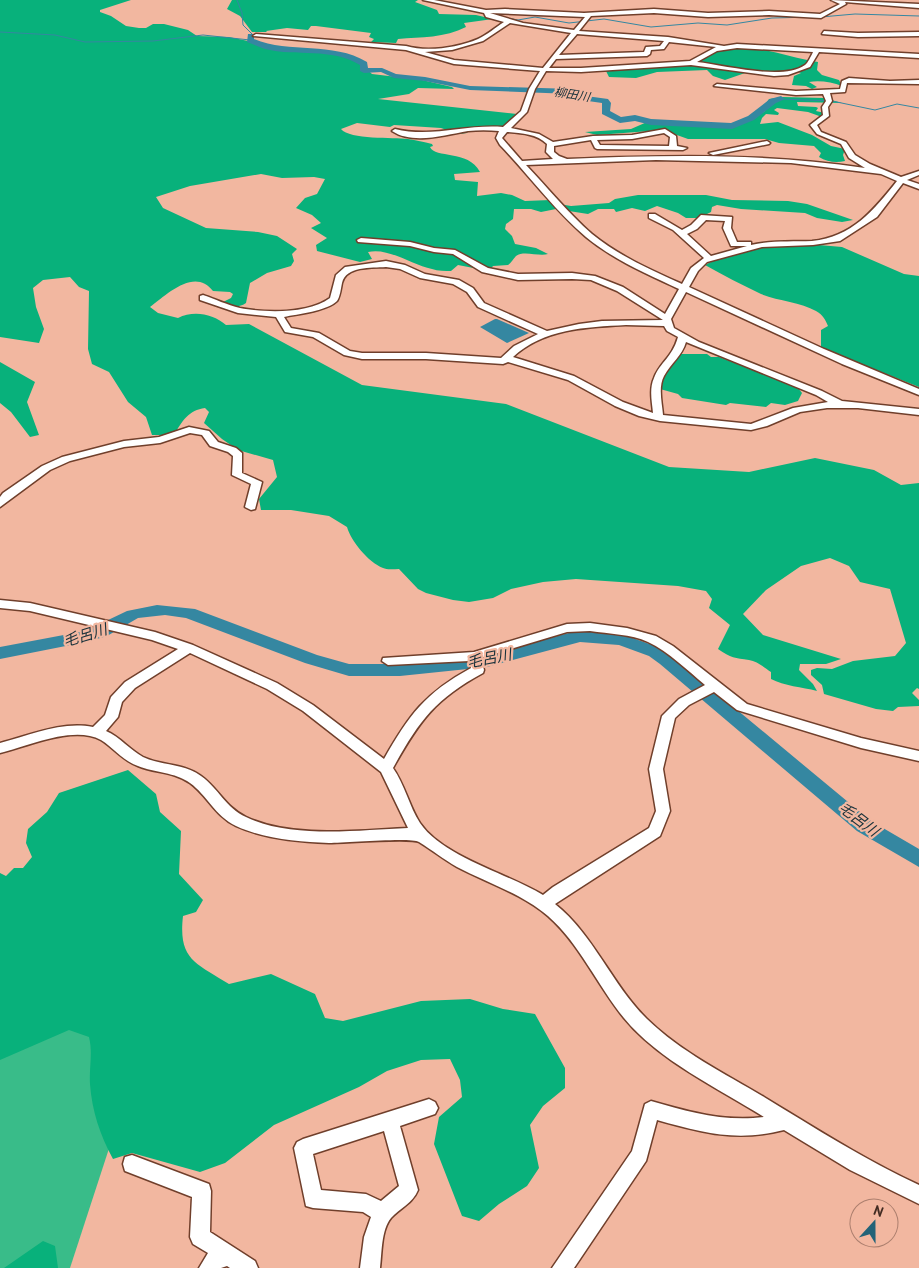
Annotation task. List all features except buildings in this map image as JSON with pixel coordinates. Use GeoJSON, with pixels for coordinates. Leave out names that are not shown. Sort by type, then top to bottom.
{"type":"FeatureCollection","features":[{"type":"Feature","properties":{"kind":"street"},"geometry":{"type":"LineString","coordinates":[[426,0],[486,12],[505,11],[589,15],[654,11],[708,15],[769,13],[823,19],[843,4],[840,1]]}},
{"type":"Feature","properties":{"kind":"street"},"geometry":{"type":"LineString","coordinates":[[832,0],[919,6]]}},
{"type":"Feature","properties":{"kind":"street"},"geometry":{"type":"LineString","coordinates":[[902,0],[911,5]]}},
{"type":"Feature","properties":{"kind":"street"},"geometry":{"type":"LineString","coordinates":[[486,12],[488,16],[538,28],[543,32],[573,32],[668,39],[725,47]]}},
{"type":"Feature","properties":{"kind":"street"},"geometry":{"type":"LineString","coordinates":[[538,28],[553,18],[567,14]]}},
{"type":"Feature","properties":{"kind":"street"},"geometry":{"type":"LineString","coordinates":[[589,15],[553,57],[532,88],[524,112],[505,128],[501,133],[500,140],[576,222],[601,245],[626,260],[859,370],[919,392]]}},
{"type":"Feature","properties":{"kind":"street"},"geometry":{"type":"LineString","coordinates":[[420,50],[444,61],[544,70],[593,70],[691,63],[758,72],[781,73],[808,66],[819,51],[824,33],[823,19]]}},
{"type":"Feature","properties":{"kind":"street"},"geometry":{"type":"LineString","coordinates":[[256,36],[420,50],[452,48],[481,40],[508,22]]}},
{"type":"Feature","properties":{"kind":"street"},"geometry":{"type":"LineString","coordinates":[[824,33],[858,35],[919,34]]}},
{"type":"Feature","properties":{"kind":"street"},"geometry":{"type":"LineString","coordinates":[[553,57],[584,58],[646,54],[648,48],[662,48],[668,39]]}},
{"type":"Feature","properties":{"kind":"street"},"geometry":{"type":"LineString","coordinates":[[691,63],[715,49],[754,46],[919,56]]}},
{"type":"Feature","properties":{"kind":"street"},"geometry":{"type":"LineString","coordinates":[[758,72],[758,89]]}},
{"type":"Feature","properties":{"kind":"street"},"geometry":{"type":"LineString","coordinates":[[716,86],[796,93],[844,90],[844,82],[849,80],[890,83],[919,82]]}},
{"type":"Feature","properties":{"kind":"street"},"geometry":{"type":"LineString","coordinates":[[826,92],[829,101],[825,107],[827,112],[813,125],[816,130],[844,143],[852,156],[860,162],[880,172],[919,186]]}},
{"type":"Feature","properties":{"kind":"street"},"geometry":{"type":"LineString","coordinates":[[395,131],[417,135],[439,135],[470,129],[505,128],[541,136],[551,144],[593,138],[632,137],[665,131],[673,136],[673,147],[676,157]]}},
{"type":"Feature","properties":{"kind":"street"},"geometry":{"type":"LineString","coordinates":[[593,138],[597,147],[683,148]]}},
{"type":"Feature","properties":{"kind":"street"},"geometry":{"type":"LineString","coordinates":[[708,157],[714,152],[767,143]]}},
{"type":"Feature","properties":{"kind":"street"},"geometry":{"type":"LineString","coordinates":[[551,144],[550,152],[560,159]]}},
{"type":"Feature","properties":{"kind":"street"},"geometry":{"type":"LineString","coordinates":[[513,154],[560,159]]}},
{"type":"Feature","properties":{"kind":"street"},"geometry":{"type":"LineString","coordinates":[[522,163],[560,159],[708,157],[765,160],[880,172]]}},
{"type":"Feature","properties":{"kind":"street"},"geometry":{"type":"LineString","coordinates":[[682,233],[694,227],[704,217],[728,219],[726,228],[734,244],[762,245],[837,240],[874,215],[902,179],[919,172]]}},
{"type":"Feature","properties":{"kind":"street"},"geometry":{"type":"LineString","coordinates":[[652,216],[682,233],[709,258]]}},
{"type":"Feature","properties":{"kind":"street"},"geometry":{"type":"LineString","coordinates":[[361,240],[410,244],[434,250],[455,252],[485,270],[518,277],[572,276],[592,278],[620,290],[667,321],[670,329],[712,351],[819,393],[840,404]]}},
{"type":"Feature","properties":{"kind":"street"},"geometry":{"type":"LineString","coordinates":[[667,321],[698,265],[709,258],[762,245]]}},
{"type":"Feature","properties":{"kind":"street"},"geometry":{"type":"LineString","coordinates":[[203,298],[238,310],[279,315],[315,308],[330,302],[334,299],[340,275],[348,269],[386,264],[402,266],[423,276],[456,282],[470,290],[481,305],[548,334]]}},
{"type":"Feature","properties":{"kind":"street"},"geometry":{"type":"LineString","coordinates":[[279,315],[288,330],[316,335],[347,353],[362,356],[426,356],[496,361],[504,361],[524,342],[584,325],[667,321]]}},
{"type":"Feature","properties":{"kind":"street"},"geometry":{"type":"LineString","coordinates":[[658,417],[656,387],[658,376],[679,351],[683,336]]}},
{"type":"Feature","properties":{"kind":"street"},"geometry":{"type":"LineString","coordinates":[[506,358],[571,378],[619,404],[658,417],[750,427],[760,426],[796,410],[840,404],[919,412]]}},
{"type":"Feature","properties":{"kind":"street"},"geometry":{"type":"LineString","coordinates":[[0,504],[7,496],[46,468],[66,459],[124,444],[160,440],[189,430],[204,434],[214,444],[232,450],[238,455],[237,475],[257,482],[251,507]]}},
{"type":"Feature","properties":{"kind":"street"},"geometry":{"type":"LineString","coordinates":[[3,602],[155,636],[189,648],[272,686],[308,708],[386,768],[394,779],[420,834],[447,854],[544,904],[561,918],[630,1013],[642,1026],[689,1061],[842,1156],[919,1195]]}},
{"type":"Feature","properties":{"kind":"street"},"geometry":{"type":"LineString","coordinates":[[388,661],[475,661],[496,650],[554,630],[603,628],[652,639],[689,663],[708,690],[742,707],[861,743],[919,756]]}},
{"type":"Feature","properties":{"kind":"street"},"geometry":{"type":"LineString","coordinates":[[97,732],[111,717],[116,700],[130,685],[189,648]]}},
{"type":"Feature","properties":{"kind":"street"},"geometry":{"type":"LineString","coordinates":[[386,768],[419,712],[439,694],[478,670],[475,661]]}},
{"type":"Feature","properties":{"kind":"street"},"geometry":{"type":"LineString","coordinates":[[544,904],[558,892],[655,832],[663,812],[656,769],[666,726],[676,708],[708,690]]}},
{"type":"Feature","properties":{"kind":"street"},"geometry":{"type":"LineString","coordinates":[[0,748],[50,734],[97,732],[107,737],[130,757],[195,779],[226,813],[259,828],[291,834],[420,834]]}},
{"type":"Feature","properties":{"kind":"street"},"geometry":{"type":"LineString","coordinates":[[382,1213],[366,1203],[313,1199],[303,1148],[429,1108]]}},
{"type":"Feature","properties":{"kind":"street"},"geometry":{"type":"LineString","coordinates":[[562,1268],[640,1155],[651,1110],[720,1129],[760,1128],[786,1121]]}},
{"type":"Feature","properties":{"kind":"street"},"geometry":{"type":"LineString","coordinates":[[370,1268],[374,1237],[382,1213],[409,1190],[390,1121]]}},
{"type":"Feature","properties":{"kind":"street"},"geometry":{"type":"LineString","coordinates":[[132,1164],[202,1191],[200,1237],[248,1268]]}},
{"type":"Feature","properties":{"kind":"street"},"geometry":{"type":"LineString","coordinates":[[209,1268],[213,1261],[230,1255]]}},
{"type":"Feature","properties":{"kind":"green space"},"geometry":{"type":"Polygon","coordinates":[[[0,0],[131,0],[100,10],[100,12],[111,16],[126,26],[146,28],[153,24],[164,24],[188,30],[197,36],[229,37],[248,41],[262,47],[329,52],[357,60],[372,74],[422,80],[452,87],[454,89],[418,88],[409,94],[378,99],[517,114],[504,126],[469,130],[467,133],[458,134],[441,128],[394,125],[390,127],[357,123],[341,129],[353,135],[408,139],[432,144],[433,146],[430,147],[433,151],[468,160],[480,172],[454,174],[455,180],[478,182],[477,196],[501,193],[512,195],[525,201],[551,200],[553,203],[571,206],[609,203],[615,199],[638,195],[706,195],[732,200],[788,201],[807,204],[853,220],[842,222],[817,218],[805,213],[741,209],[717,205],[712,207],[711,212],[699,218],[686,218],[678,213],[657,206],[645,211],[632,208],[616,212],[614,209],[598,209],[588,214],[556,209],[541,212],[531,209],[514,209],[513,219],[506,224],[505,229],[512,236],[515,244],[536,248],[548,254],[519,254],[508,265],[493,266],[489,271],[458,265],[451,271],[442,271],[424,267],[384,252],[368,252],[372,259],[360,262],[317,251],[316,245],[327,238],[311,228],[321,223],[312,215],[296,208],[305,198],[317,194],[325,179],[314,177],[282,178],[261,174],[190,186],[156,197],[163,208],[206,228],[258,232],[277,236],[297,249],[292,254],[294,261],[291,266],[267,273],[250,283],[246,303],[237,307],[230,307],[221,303],[231,298],[233,294],[230,292],[213,291],[206,284],[190,282],[173,290],[150,307],[158,313],[178,318],[190,314],[203,314],[215,318],[226,325],[249,324],[362,385],[506,404],[669,467],[749,472],[815,458],[874,470],[901,485],[919,483],[919,689],[917,688],[912,693],[919,700],[919,706],[898,707],[893,711],[876,709],[824,694],[822,685],[811,675],[811,670],[817,668],[832,669],[853,661],[895,656],[906,643],[890,589],[860,582],[849,566],[830,558],[801,566],[766,590],[743,614],[763,635],[841,659],[826,664],[800,664],[799,670],[813,684],[817,691],[787,685],[771,679],[771,672],[758,663],[733,657],[718,649],[730,625],[709,608],[712,599],[706,591],[678,586],[576,579],[543,582],[511,589],[493,598],[469,602],[426,593],[418,589],[399,569],[385,569],[377,565],[356,545],[347,527],[329,516],[291,510],[261,510],[259,499],[277,477],[273,460],[238,450],[222,439],[204,423],[209,412],[205,408],[199,409],[186,417],[174,435],[152,435],[146,417],[128,402],[109,372],[92,364],[88,349],[89,291],[79,287],[70,277],[43,280],[33,288],[36,307],[44,329],[39,343],[0,337],[0,0]]]}},
{"type":"Feature","properties":{"kind":"green space"},"geometry":{"type":"Polygon","coordinates":[[[232,0],[418,0],[415,2],[437,10],[439,14],[476,15],[493,19],[464,23],[466,27],[441,35],[398,39],[396,43],[371,42],[374,39],[369,37],[371,33],[316,26],[311,26],[308,30],[287,28],[267,32],[252,32],[240,16],[227,9],[232,0]]]}},
{"type":"Feature","properties":{"kind":"green space"},"geometry":{"type":"Polygon","coordinates":[[[741,47],[761,49],[818,62],[817,70],[822,75],[839,80],[842,86],[830,82],[817,81],[809,82],[817,87],[812,89],[806,86],[792,85],[794,76],[801,73],[795,71],[745,73],[725,80],[713,76],[707,70],[657,72],[636,78],[609,77],[606,71],[678,66],[719,50],[741,47]]]}},
{"type":"Feature","properties":{"kind":"green space"},"geometry":{"type":"Polygon","coordinates":[[[783,97],[824,98],[842,103],[797,102],[798,106],[816,107],[818,108],[816,111],[825,113],[822,117],[808,112],[777,108],[774,110],[779,113],[778,115],[766,114],[760,124],[778,122],[812,135],[831,146],[845,149],[843,155],[845,161],[832,162],[822,159],[819,157],[821,153],[814,146],[779,143],[765,139],[688,139],[663,130],[597,135],[585,132],[631,129],[647,122],[732,127],[754,114],[764,112],[766,109],[764,106],[769,99],[783,97]]]}},
{"type":"Feature","properties":{"kind":"green space"},"geometry":{"type":"Polygon","coordinates":[[[819,245],[842,247],[904,274],[919,276],[919,387],[821,348],[821,330],[828,326],[824,317],[816,311],[761,294],[705,265],[732,254],[760,248],[819,245]]]}},
{"type":"Feature","properties":{"kind":"green space"},"geometry":{"type":"Polygon","coordinates":[[[680,354],[707,354],[711,357],[719,357],[789,384],[798,388],[802,393],[798,401],[785,405],[771,403],[766,407],[730,403],[726,405],[682,398],[678,394],[660,389],[664,372],[680,354]]]}},
{"type":"Feature","properties":{"kind":"green space"},"geometry":{"type":"Polygon","coordinates":[[[0,362],[35,382],[27,402],[39,435],[30,437],[11,412],[0,403],[0,362]]]}},
{"type":"Feature","properties":{"kind":"green space"},"geometry":{"type":"Polygon","coordinates":[[[128,770],[156,794],[160,812],[181,831],[179,874],[203,900],[196,912],[183,916],[183,942],[192,959],[207,971],[229,984],[271,974],[315,994],[325,1018],[343,1021],[421,1001],[470,999],[503,1009],[535,1014],[565,1068],[565,1088],[543,1106],[530,1125],[539,1168],[527,1186],[499,1204],[479,1221],[462,1216],[434,1144],[439,1117],[462,1097],[460,1080],[450,1059],[421,1060],[387,1071],[359,1087],[274,1125],[225,1163],[200,1172],[132,1153],[113,1159],[104,1141],[93,1104],[90,1084],[91,1049],[89,1037],[69,1030],[0,1060],[0,873],[6,876],[14,868],[23,868],[32,857],[26,843],[28,829],[47,812],[59,793],[128,770]]]}},
{"type":"Feature","properties":{"kind":"green space"},"geometry":{"type":"Polygon","coordinates":[[[0,977],[54,983],[105,1050],[117,1124],[70,1268],[0,1268],[0,977]]]}},
{"type":"Feature","properties":{"kind":"green space"},"geometry":{"type":"Polygon","coordinates":[[[43,1241],[55,1246],[58,1268],[4,1268],[43,1241]]]}},
{"type":"Feature","properties":{"kind":"water"},"geometry":{"type":"Polygon","coordinates":[[[495,319],[529,333],[507,343],[480,327],[495,319]]]}},
{"type":"Feature","properties":{"kind":"waterway"},"geometry":{"type":"LineString","coordinates":[[237,0],[242,13],[243,25],[252,34],[251,36]]}},
{"type":"Feature","properties":{"kind":"waterway"},"geometry":{"type":"LineString","coordinates":[[821,17],[855,14],[919,16]]}},
{"type":"Feature","properties":{"kind":"waterway"},"geometry":{"type":"LineString","coordinates":[[496,16],[518,20],[535,17],[569,23],[604,19],[651,27],[698,23],[727,25],[772,18],[813,17]]}},
{"type":"Feature","properties":{"kind":"waterway"},"geometry":{"type":"LineString","coordinates":[[0,32],[55,35],[85,42],[153,41],[203,35],[250,40]]}},
{"type":"Feature","properties":{"kind":"waterway","name":"柳田川"},"geometry":{"type":"LineString","coordinates":[[251,36],[250,40],[267,47],[327,51],[356,59],[364,64],[364,71],[382,70],[394,76],[425,79],[470,88],[573,92],[584,98],[605,101],[607,103],[605,112],[620,120],[635,118],[651,122],[732,126],[751,118],[773,101],[781,99]]}},
{"type":"Feature","properties":{"kind":"waterway","name":"柳田川"},"geometry":{"type":"LineString","coordinates":[[781,99],[832,101],[875,110],[897,104],[919,108]]}},
{"type":"Feature","properties":{"kind":"waterway","name":"毛呂川"},"geometry":{"type":"LineString","coordinates":[[0,653],[86,637],[102,632],[132,615],[157,610],[189,613],[311,659],[349,670],[400,670],[487,661],[580,636],[621,640],[655,652],[666,660],[864,826],[919,859]]}}]}
